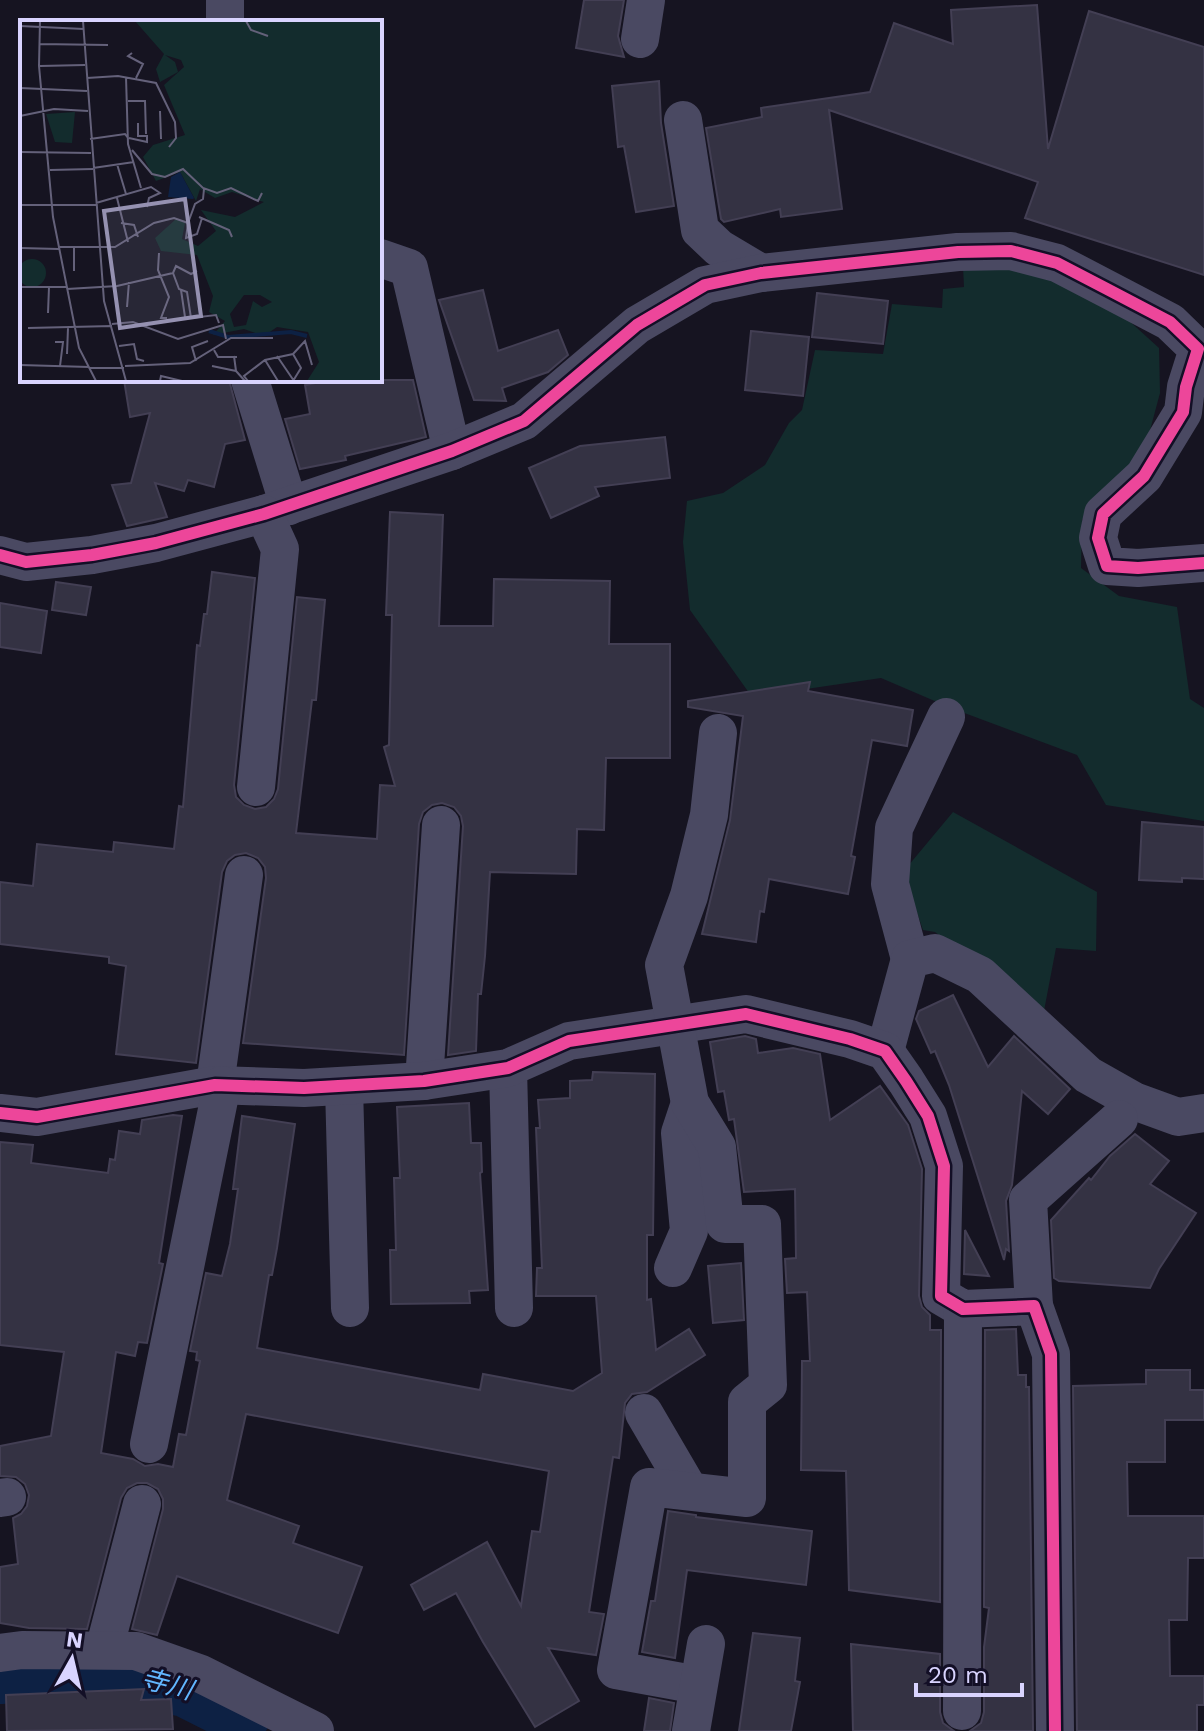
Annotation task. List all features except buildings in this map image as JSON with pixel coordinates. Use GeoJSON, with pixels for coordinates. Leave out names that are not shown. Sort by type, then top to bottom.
{"type":"FeatureCollection","features":[{"type":"Feature","properties":{"kind":"street"},"geometry":{"type":"LineString","coordinates":[[640,39],[646,0]]}},
{"type":"Feature","properties":{"kind":"street"},"geometry":{"type":"LineString","coordinates":[[683,120],[700,230],[719,248],[761,273]]}},
{"type":"Feature","properties":{"kind":"street"},"geometry":{"type":"LineString","coordinates":[[0,555],[26,562],[92,555],[156,543],[277,510],[452,451],[524,421],[637,325],[705,285],[761,273],[958,252],[1011,251],[1057,263],[1170,322],[1201,347],[1186,387],[1183,412],[1144,476],[1103,514],[1098,538],[1107,566],[1138,568],[1204,563]]}},
{"type":"Feature","properties":{"kind":"street"},"geometry":{"type":"LineString","coordinates":[[382,259],[409,268],[452,451]]}},
{"type":"Feature","properties":{"kind":"street"},"geometry":{"type":"LineString","coordinates":[[250,382],[277,510],[280,549],[256,787]]}},
{"type":"Feature","properties":{"kind":"street"},"geometry":{"type":"LineString","coordinates":[[885,1051],[910,959],[890,884],[894,828],[946,717]]}},
{"type":"Feature","properties":{"kind":"street"},"geometry":{"type":"LineString","coordinates":[[698,1685],[616,1670],[649,1487],[747,1498],[747,1402],[768,1385],[762,1224],[725,1224],[717,1147],[690,1103],[664,965],[689,896],[709,815],[718,733]]}},
{"type":"Feature","properties":{"kind":"street"},"geometry":{"type":"LineString","coordinates":[[424,1081],[441,825]]}},
{"type":"Feature","properties":{"kind":"street"},"geometry":{"type":"LineString","coordinates":[[149,1444],[218,1085],[244,875]]}},
{"type":"Feature","properties":{"kind":"street"},"geometry":{"type":"LineString","coordinates":[[910,959],[935,953],[980,975],[1088,1075],[1134,1101],[1178,1117],[1204,1113]]}},
{"type":"Feature","properties":{"kind":"street"},"geometry":{"type":"LineString","coordinates":[[0,1113],[37,1117],[218,1085],[344,1087],[424,1081],[508,1068],[569,1041],[746,1014],[850,1039],[885,1051],[928,1116],[944,1166],[941,1296],[963,1309],[1034,1306]]}},
{"type":"Feature","properties":{"kind":"street"},"geometry":{"type":"LineString","coordinates":[[508,1068],[514,1308]]}},
{"type":"Feature","properties":{"kind":"street"},"geometry":{"type":"LineString","coordinates":[[344,1087],[350,1308]]}},
{"type":"Feature","properties":{"kind":"street"},"geometry":{"type":"LineString","coordinates":[[673,1268],[689,1231],[680,1133],[690,1103]]}},
{"type":"Feature","properties":{"kind":"street"},"geometry":{"type":"LineString","coordinates":[[1055,1731],[1051,1354],[1034,1306],[1028,1200],[1119,1119]]}},
{"type":"Feature","properties":{"kind":"street"},"geometry":{"type":"LineString","coordinates":[[962,1711],[963,1309]]}},
{"type":"Feature","properties":{"kind":"street"},"geometry":{"type":"LineString","coordinates":[[644,1413],[689,1490]]}},
{"type":"Feature","properties":{"kind":"street"},"geometry":{"type":"LineString","coordinates":[[104,1650],[142,1504]]}},
{"type":"Feature","properties":{"kind":"street"},"geometry":{"type":"LineString","coordinates":[[691,1731],[706,1644]]}},
{"type":"Feature","properties":{"kind":"street"},"geometry":{"type":"LineString","coordinates":[[0,1653],[22,1650],[136,1651],[201,1674],[315,1731]]}},
{"type":"Feature","properties":{"kind":"green space"},"geometry":{"type":"Polygon","coordinates":[[[963,266],[1041,269],[1126,318],[1159,348],[1160,393],[1149,434],[1132,469],[1096,500],[1082,520],[1081,568],[1119,596],[1177,607],[1190,699],[1204,708],[1204,821],[1106,805],[1077,755],[881,678],[752,697],[690,610],[683,542],[687,501],[723,493],[765,465],[789,423],[802,410],[815,350],[883,354],[892,304],[942,308],[943,289],[964,287],[963,266]]]}},
{"type":"Feature","properties":{"kind":"green space"},"geometry":{"type":"Polygon","coordinates":[[[953,812],[1097,892],[1096,951],[1056,948],[1043,1016],[935,932],[923,930],[903,872],[953,812]]]}},
{"type":"Feature","properties":{"kind":"waterway","name":"寺川"},"geometry":{"type":"LineString","coordinates":[[0,1672],[82,1665],[186,1685],[240,1712]]}},
{"type":"Feature","properties":{"kind":"cycle path"},"geometry":{"type":"LineString","coordinates":[[0,555],[26,562],[92,555],[156,543],[264,514],[452,451],[524,421],[637,325],[705,285],[761,273],[958,252],[1011,251],[1057,263],[1170,322],[1198,349],[1186,387],[1183,412],[1144,476],[1103,514],[1098,538],[1107,566],[1138,568],[1204,563]]}},
{"type":"Feature","properties":{"kind":"cycle path"},"geometry":{"type":"LineString","coordinates":[[0,1113],[37,1117],[215,1085],[304,1088],[424,1081],[508,1068],[569,1041],[746,1014],[850,1039],[885,1051],[928,1116],[944,1166],[941,1296],[963,1309],[1034,1306],[1051,1354],[1055,1731]]}}]}
